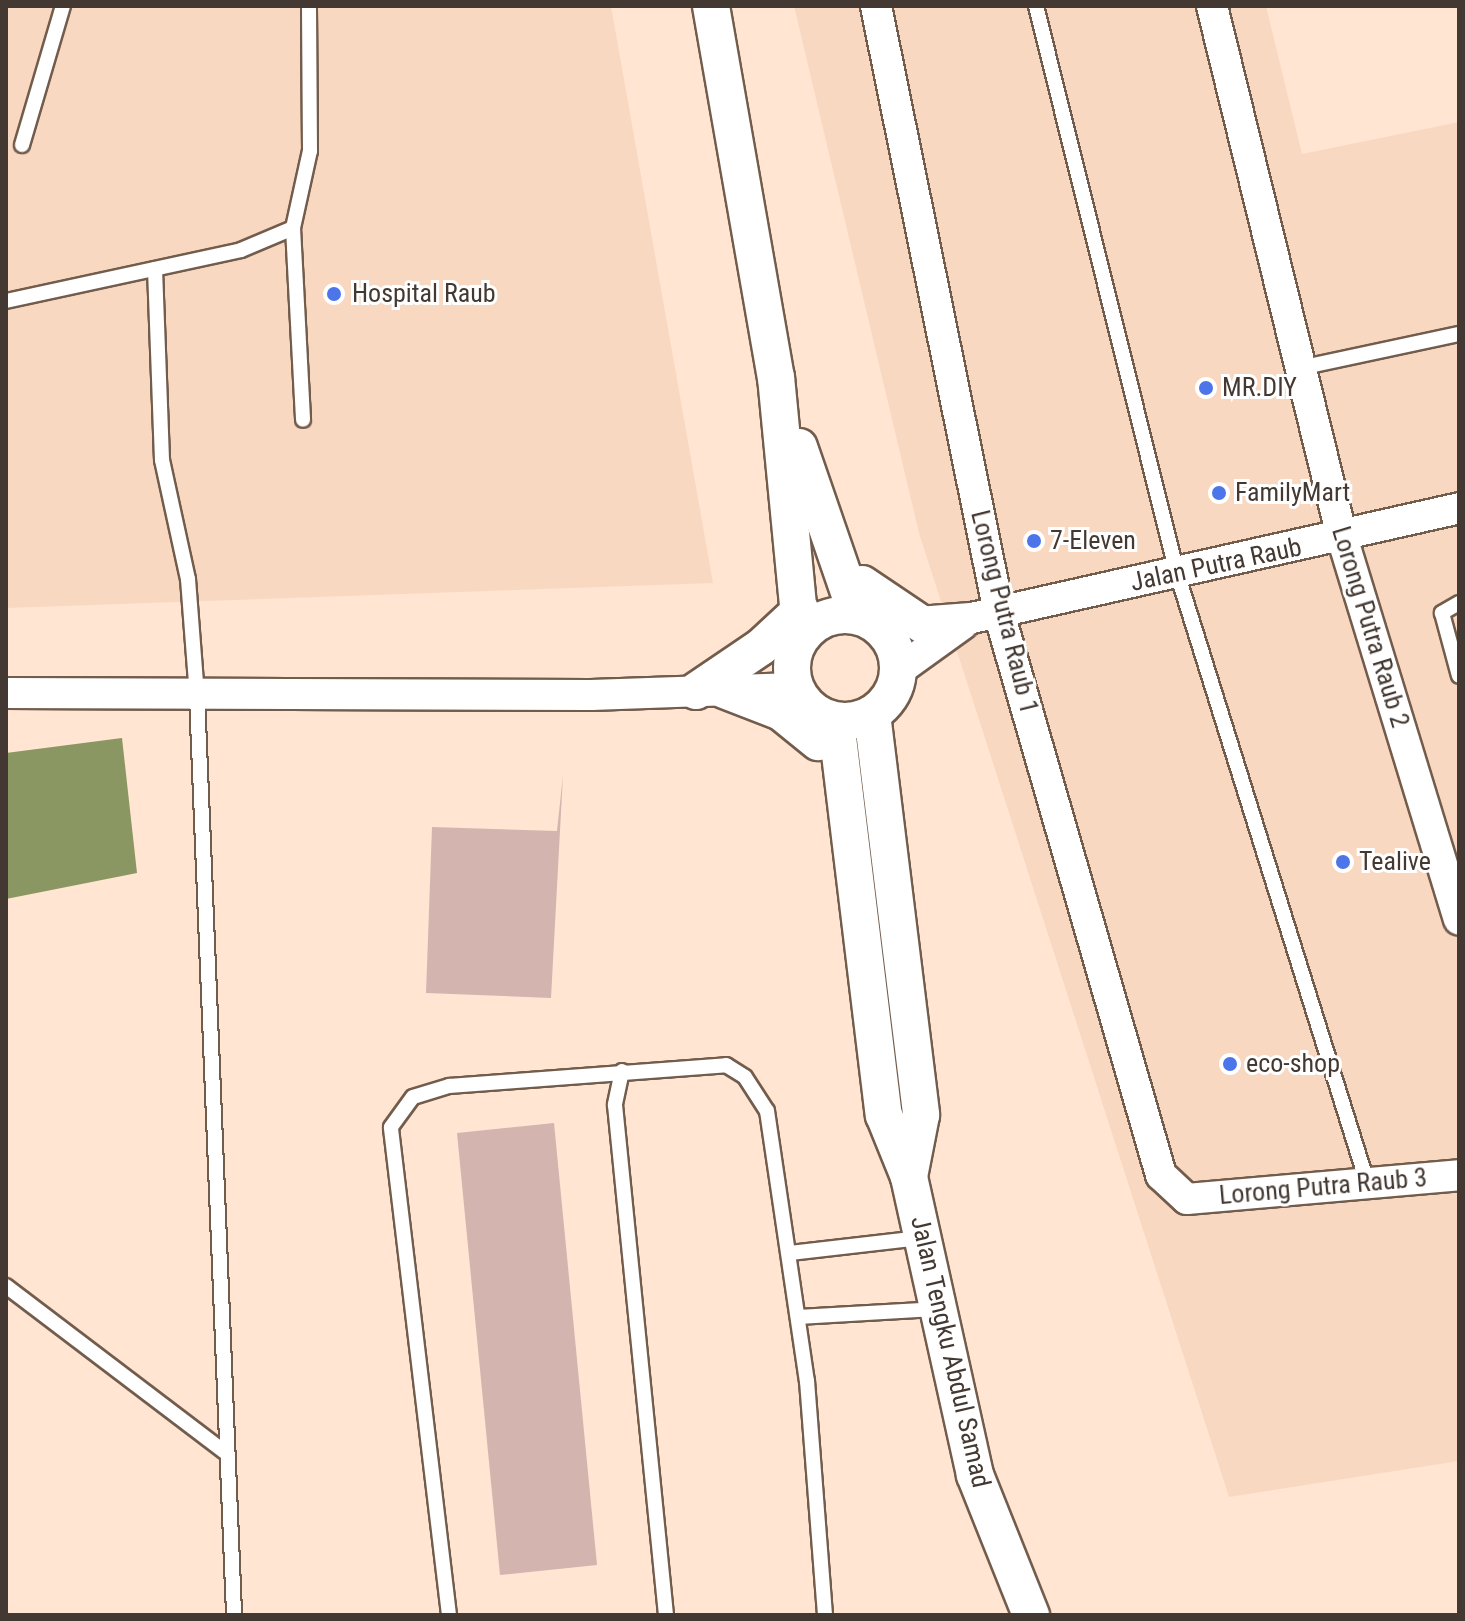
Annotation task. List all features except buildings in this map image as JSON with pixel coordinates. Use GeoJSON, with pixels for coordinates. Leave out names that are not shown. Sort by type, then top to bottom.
{"type":"FeatureCollection","features":[{"type":"Feature","properties":{"kind":"street"},"geometry":{"type":"LineString","coordinates":[[711,6],[776,377],[797,651],[819,715],[836,721],[872,714],[896,687],[899,670],[897,654],[870,621],[839,565],[776,377]]}},
{"type":"Feature","properties":{"kind":"street","name":"Lorong Putra Raub 1"},"geometry":{"type":"LineString","coordinates":[[876,6],[986,616],[1161,1175],[1187,1199]]}},
{"type":"Feature","properties":{"kind":"street","name":"Lorong Putra Raub 2"},"geometry":{"type":"LineString","coordinates":[[1212,6],[1342,537],[1459,919]]}},
{"type":"Feature","properties":{"kind":"street","name":"Jalan Putra Raub"},"geometry":{"type":"LineString","coordinates":[[870,621],[923,625],[986,616],[1459,508]]}},
{"type":"Feature","properties":{"kind":"street"},"geometry":{"type":"LineString","coordinates":[[839,565],[887,605],[923,625]]}},
{"type":"Feature","properties":{"kind":"street"},"geometry":{"type":"LineString","coordinates":[[899,670],[986,616]]}},
{"type":"Feature","properties":{"kind":"street"},"geometry":{"type":"LineString","coordinates":[[710,691],[797,651],[829,617],[870,621]]}},
{"type":"Feature","properties":{"kind":"street"},"geometry":{"type":"LineString","coordinates":[[710,691],[761,647],[797,651]]}},
{"type":"Feature","properties":{"kind":"street"},"geometry":{"type":"LineString","coordinates":[[6,693],[197,696],[710,691],[800,724],[843,780]]}},
{"type":"Feature","properties":{"kind":"street"},"geometry":{"type":"LineString","coordinates":[[872,714],[921,1115],[909,1177]]}},
{"type":"Feature","properties":{"kind":"street"},"geometry":{"type":"LineString","coordinates":[[836,721],[884,1115],[909,1177]]}},
{"type":"Feature","properties":{"kind":"street","name":"Lorong Putra Raub 3"},"geometry":{"type":"LineString","coordinates":[[1187,1199],[1459,1175]]}},
{"type":"Feature","properties":{"kind":"street","name":"Jalan Tengku Abdul Samad"},"geometry":{"type":"LineString","coordinates":[[909,1177],[935,1309],[975,1475],[1031,1615]]}},
{"type":"Feature","properties":{"kind":"lane"},"geometry":{"type":"LineString","coordinates":[[22,145],[63,6]]}},
{"type":"Feature","properties":{"kind":"lane"},"geometry":{"type":"LineString","coordinates":[[303,420],[293,228],[310,151],[309,6]]}},
{"type":"Feature","properties":{"kind":"lane"},"geometry":{"type":"LineString","coordinates":[[1036,6],[1177,573],[1367,1182]]}},
{"type":"Feature","properties":{"kind":"lane"},"geometry":{"type":"LineString","coordinates":[[6,301],[241,250],[293,228]]}},
{"type":"Feature","properties":{"kind":"lane"},"geometry":{"type":"LineString","coordinates":[[155,269],[162,460],[188,579],[197,696],[225,1452],[234,1615]]}},
{"type":"Feature","properties":{"kind":"lane"},"geometry":{"type":"LineString","coordinates":[[1300,368],[1459,334]]}},
{"type":"Feature","properties":{"kind":"lane"},"geometry":{"type":"LineString","coordinates":[[1459,603],[1442,613],[1459,676]]}},
{"type":"Feature","properties":{"kind":"lane"},"geometry":{"type":"LineString","coordinates":[[449,1615],[391,1127],[413,1097],[449,1086],[726,1065],[745,1077],[767,1111],[798,1317],[825,1615]]}},
{"type":"Feature","properties":{"kind":"lane"},"geometry":{"type":"LineString","coordinates":[[622,1071],[615,1105],[666,1615]]}},
{"type":"Feature","properties":{"kind":"lane"},"geometry":{"type":"LineString","coordinates":[[790,1253],[921,1238]]}},
{"type":"Feature","properties":{"kind":"lane"},"geometry":{"type":"LineString","coordinates":[[6,1286],[225,1452]]}},
{"type":"Feature","properties":{"kind":"lane"},"geometry":{"type":"LineString","coordinates":[[798,1317],[935,1309]]}},
{"type":"Feature","properties":{"kind":"shaded area","name":"Hospital Raub"},"geometry":{"type":"Polygon","coordinates":[[[6,6],[611,6],[713,583],[6,608],[6,6]]]}},
{"type":"Feature","properties":{"kind":"shaded area"},"geometry":{"type":"Polygon","coordinates":[[[794,6],[1266,6],[1302,154],[1459,122],[1459,1461],[1229,1497],[919,533],[794,6]]]}},
{"type":"Feature","properties":{"kind":"shaded area"},"geometry":{"type":"Polygon","coordinates":[[[122,738],[137,873],[6,899],[6,753],[122,738]]]}},
{"type":"Feature","properties":{"kind":"place","name":"Hospital Raub"},"geometry":{"type":"Point","coordinates":[334,294]}},
{"type":"Feature","properties":{"kind":"place","name":"MR.DIY"},"geometry":{"type":"Point","coordinates":[1206,388]}},
{"type":"Feature","properties":{"kind":"place","name":"FamilyMart"},"geometry":{"type":"Point","coordinates":[1219,493]}},
{"type":"Feature","properties":{"kind":"place","name":"7-Eleven"},"geometry":{"type":"Point","coordinates":[1034,541]}},
{"type":"Feature","properties":{"kind":"place","name":"Tealive"},"geometry":{"type":"Point","coordinates":[1343,862]}},
{"type":"Feature","properties":{"kind":"place","name":"eco-shop"},"geometry":{"type":"Point","coordinates":[1230,1064]}}]}
